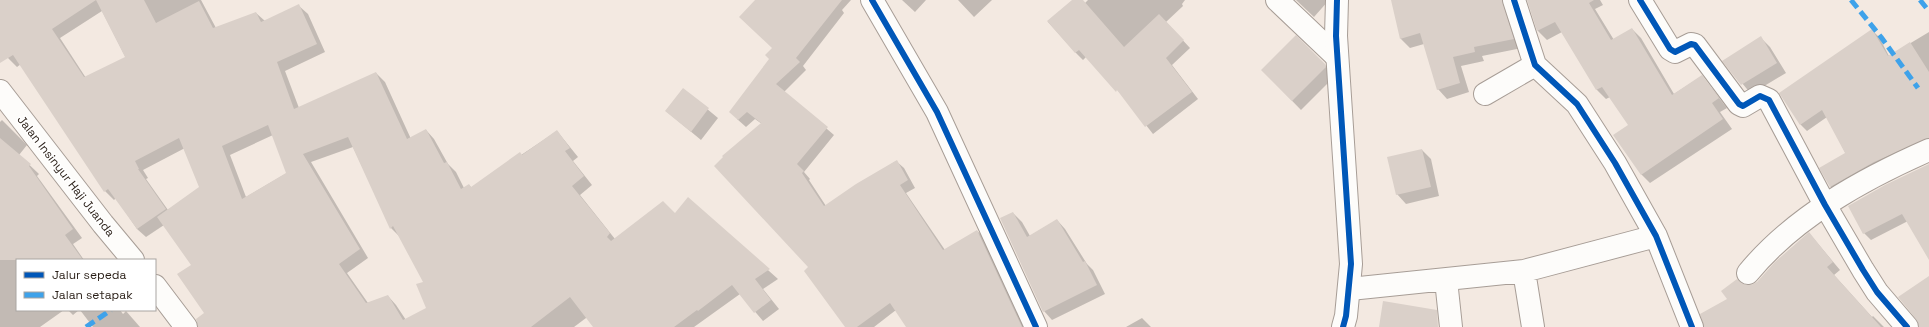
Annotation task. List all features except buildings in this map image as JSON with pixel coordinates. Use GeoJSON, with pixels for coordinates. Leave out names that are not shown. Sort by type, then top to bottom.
{"type":"FeatureCollection","features":[{"type":"Feature","properties":{"kind":"street"},"geometry":{"type":"LineString","coordinates":[[872,0],[937,112],[1036,327]]}},
{"type":"Feature","properties":{"kind":"street"},"geometry":{"type":"LineString","coordinates":[[1277,0],[1337,57]]}},
{"type":"Feature","properties":{"kind":"street"},"geometry":{"type":"LineString","coordinates":[[1337,0],[1337,57],[1351,264],[1350,289],[1343,327]]}},
{"type":"Feature","properties":{"kind":"street"},"geometry":{"type":"LineString","coordinates":[[1514,0],[1535,65],[1577,104],[1615,162],[1656,236],[1692,327]]}},
{"type":"Feature","properties":{"kind":"street"},"geometry":{"type":"LineString","coordinates":[[1640,0],[1670,50],[1675,52],[1691,44],[1695,45],[1739,104],[1743,106],[1760,96],[1769,100],[1825,205],[1877,292],[1907,327]]}},
{"type":"Feature","properties":{"kind":"street"},"geometry":{"type":"LineString","coordinates":[[1485,94],[1535,65]]}},
{"type":"Feature","properties":{"kind":"street","name":"Jalan Insinyur Haji Juanda"},"geometry":{"type":"LineString","coordinates":[[1,97],[103,224],[133,259]]}},
{"type":"Feature","properties":{"kind":"street"},"geometry":{"type":"LineString","coordinates":[[1748,273],[1765,253],[1825,205],[1895,165],[1929,150]]}},
{"type":"Feature","properties":{"kind":"street"},"geometry":{"type":"LineString","coordinates":[[1350,289],[1524,271],[1656,236]]}},
{"type":"Feature","properties":{"kind":"street"},"geometry":{"type":"LineString","coordinates":[[1524,271],[1533,327]]}},
{"type":"Feature","properties":{"kind":"street"},"geometry":{"type":"LineString","coordinates":[[1446,280],[1451,327]]}},
{"type":"Feature","properties":{"kind":"street"},"geometry":{"type":"LineString","coordinates":[[156,287],[186,327]]}},
{"type":"Feature","properties":{"kind":"marked path"},"geometry":{"type":"LineString","coordinates":[[1851,0],[1881,37],[1918,88]]}},
{"type":"Feature","properties":{"kind":"marked path"},"geometry":{"type":"LineString","coordinates":[[1920,0],[1928,10]]}},
{"type":"Feature","properties":{"kind":"marked path"},"geometry":{"type":"LineString","coordinates":[[86,327],[110,311]]}},
{"type":"Feature","properties":{"kind":"cycle path"},"geometry":{"type":"LineString","coordinates":[[872,0],[937,112],[1036,327]]}},
{"type":"Feature","properties":{"kind":"cycle path"},"geometry":{"type":"LineString","coordinates":[[1337,0],[1336,36],[1351,264],[1346,316],[1343,327]]}},
{"type":"Feature","properties":{"kind":"cycle path"},"geometry":{"type":"LineString","coordinates":[[1514,0],[1535,65],[1577,104],[1615,163],[1656,236],[1692,327]]}},
{"type":"Feature","properties":{"kind":"cycle path"},"geometry":{"type":"LineString","coordinates":[[1640,0],[1670,49],[1675,52],[1691,44],[1695,45],[1739,104],[1743,106],[1760,96],[1769,100],[1825,205],[1863,270],[1877,292],[1907,327]]}}]}
